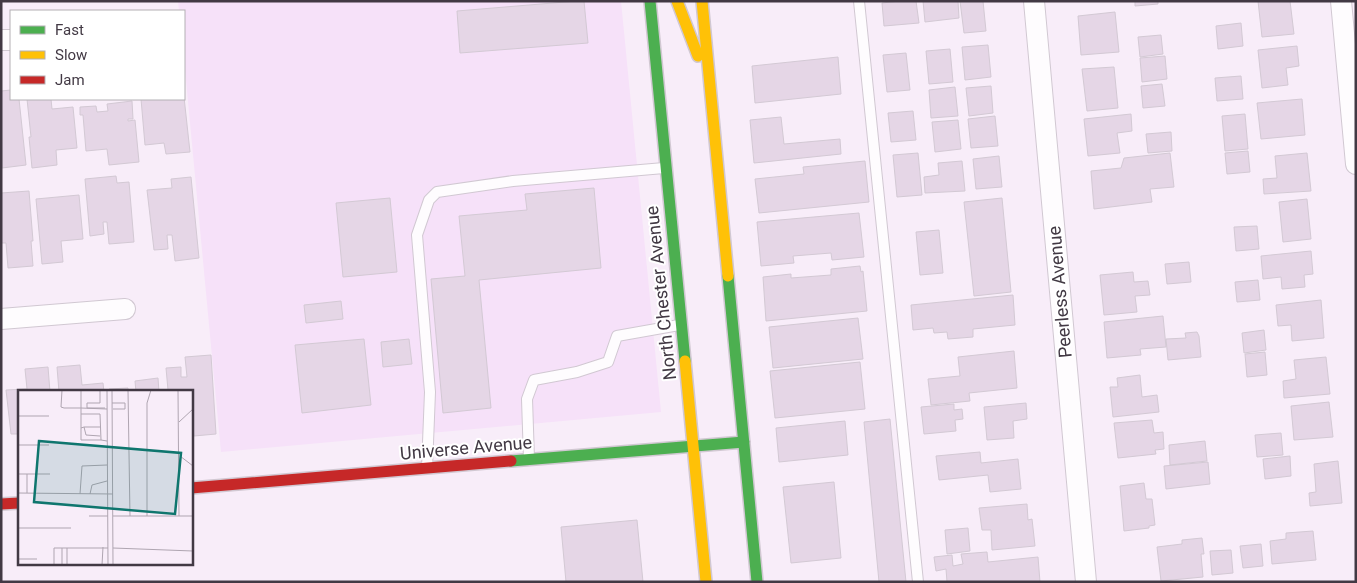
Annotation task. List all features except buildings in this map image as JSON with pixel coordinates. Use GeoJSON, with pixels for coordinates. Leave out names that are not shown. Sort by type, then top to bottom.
{"type":"FeatureCollection","features":[{"type":"Feature","properties":{"kind":"main road","name":"North Chester Avenue"},"geometry":{"type":"LineString","coordinates":[[650,1],[706,582]]}},
{"type":"Feature","properties":{"kind":"main road"},"geometry":{"type":"LineString","coordinates":[[676,1],[710,85]]}},
{"type":"Feature","properties":{"kind":"main road"},"geometry":{"type":"LineString","coordinates":[[702,1],[757,582]]}},
{"type":"Feature","properties":{"kind":"main road","name":"Universe Avenue"},"geometry":{"type":"LineString","coordinates":[[192,488],[744,442]]}},
{"type":"Feature","properties":{"kind":"main road"},"geometry":{"type":"LineString","coordinates":[[1,504],[18,503]]}},
{"type":"Feature","properties":{"kind":"street","name":"Peerless Avenue"},"geometry":{"type":"LineString","coordinates":[[1034,1],[1086,582]]}},
{"type":"Feature","properties":{"kind":"street"},"geometry":{"type":"LineString","coordinates":[[1341,1],[1349,29],[1356,164]]}},
{"type":"Feature","properties":{"kind":"street"},"geometry":{"type":"LineString","coordinates":[[1,319],[125,309]]}},
{"type":"Feature","properties":{"kind":"lane"},"geometry":{"type":"LineString","coordinates":[[859,1],[918,582]]}},
{"type":"Feature","properties":{"kind":"lane"},"geometry":{"type":"LineString","coordinates":[[427,469],[430,392],[418,235],[429,200],[437,192],[513,181],[666,168]]}},
{"type":"Feature","properties":{"kind":"lane"},"geometry":{"type":"LineString","coordinates":[[529,460],[527,398],[534,380],[578,372],[608,362],[617,336],[682,325]]}},
{"type":"Feature","properties":{"kind":"shaded area"},"geometry":{"type":"Polygon","coordinates":[[[178,1],[621,1],[661,412],[221,452],[185,70],[185,10],[179,10],[178,1]]]}},
{"type":"Feature","properties":{"kind":"traffic: fast"},"geometry":{"type":"LineString","coordinates":[[650,1],[685,361]]}},
{"type":"Feature","properties":{"kind":"traffic: fast"},"geometry":{"type":"LineString","coordinates":[[728,276],[757,582]]}},
{"type":"Feature","properties":{"kind":"traffic: fast"},"geometry":{"type":"LineString","coordinates":[[511,461],[744,442]]}},
{"type":"Feature","properties":{"kind":"traffic: slow"},"geometry":{"type":"LineString","coordinates":[[677,1],[698,56]]}},
{"type":"Feature","properties":{"kind":"traffic: slow"},"geometry":{"type":"LineString","coordinates":[[702,1],[728,276]]}},
{"type":"Feature","properties":{"kind":"traffic: slow"},"geometry":{"type":"LineString","coordinates":[[685,361],[706,582]]}},
{"type":"Feature","properties":{"kind":"traffic: jam"},"geometry":{"type":"LineString","coordinates":[[192,488],[511,461]]}},
{"type":"Feature","properties":{"kind":"traffic: jam"},"geometry":{"type":"LineString","coordinates":[[1,504],[18,503]]}}]}
